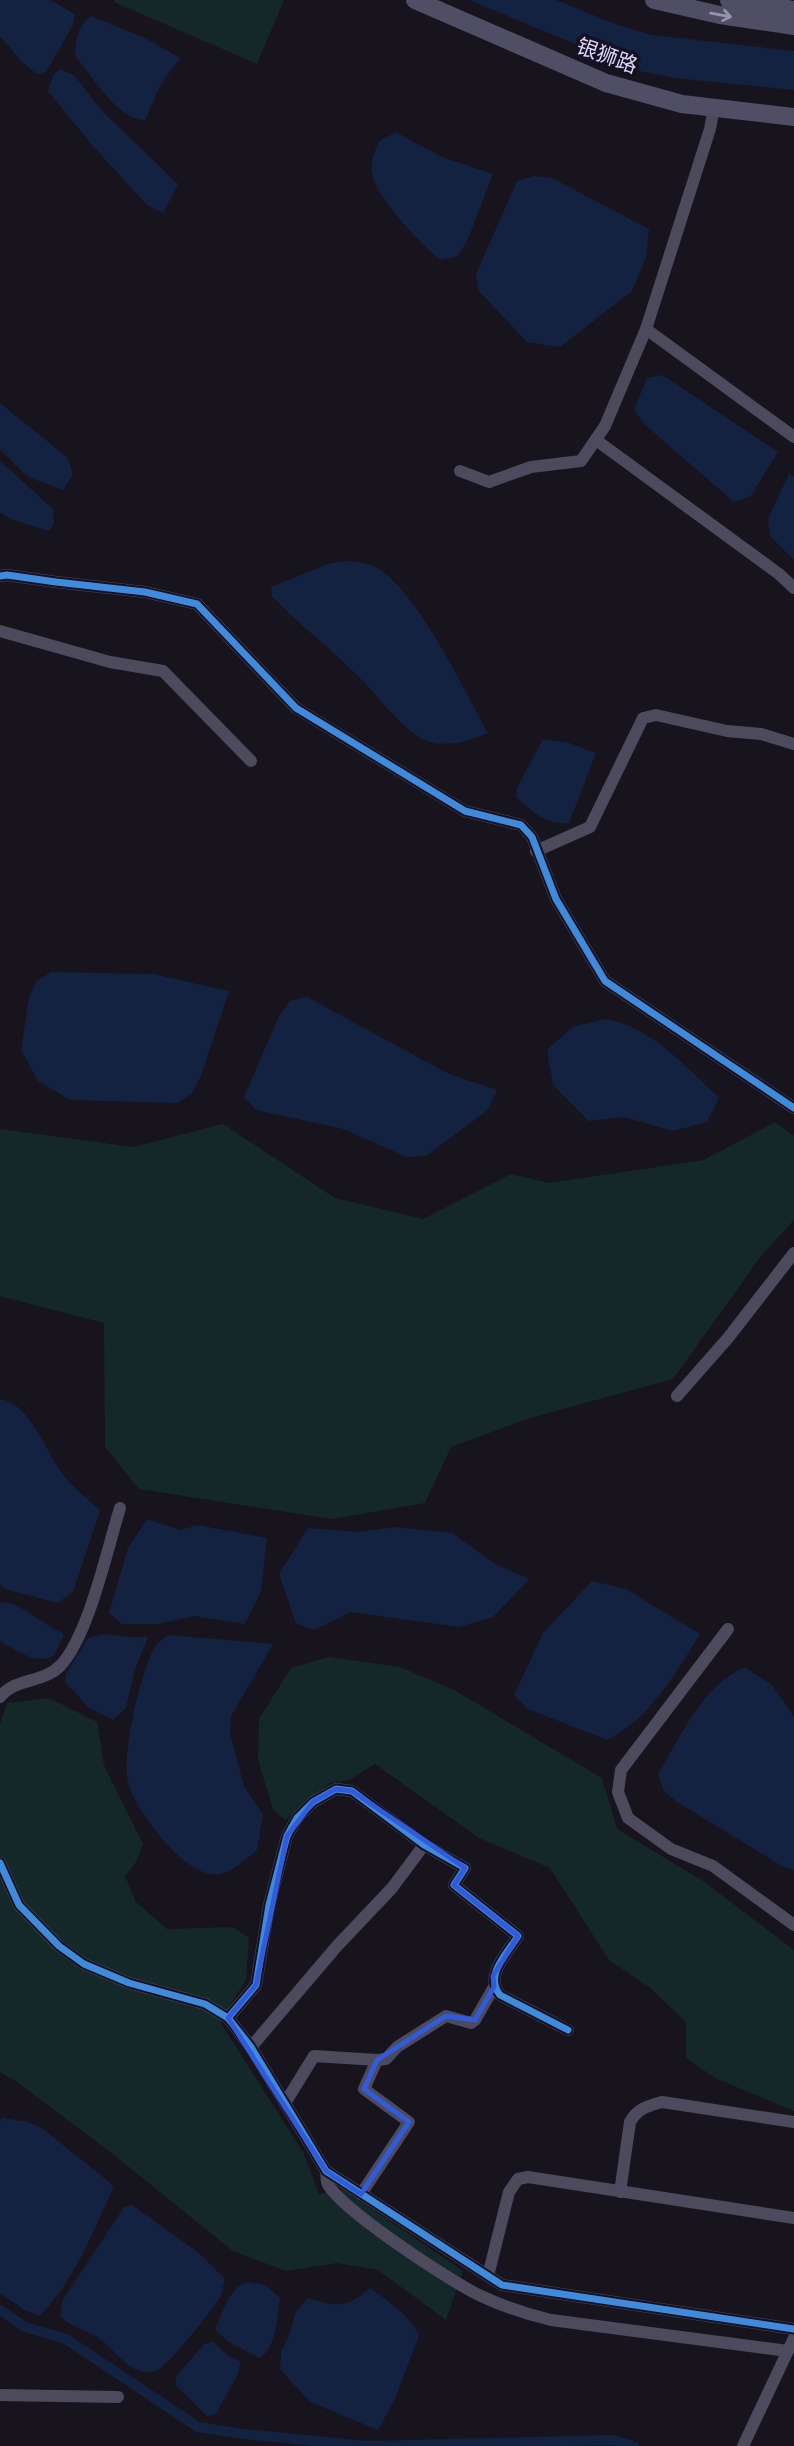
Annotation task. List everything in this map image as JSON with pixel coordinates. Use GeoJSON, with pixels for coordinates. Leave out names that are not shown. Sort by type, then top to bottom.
{"type":"FeatureCollection","features":[{"type":"Feature","properties":{"kind":"main road","name":"银狮路"},"geometry":{"type":"LineString","coordinates":[[415,0],[606,83],[681,104],[794,117]]}},
{"type":"Feature","properties":{"kind":"main road"},"geometry":{"type":"LineString","coordinates":[[654,0],[720,15],[794,26]]}},
{"type":"Feature","properties":{"kind":"main road"},"geometry":{"type":"LineString","coordinates":[[729,0],[794,10]]}},
{"type":"Feature","properties":{"kind":"street"},"geometry":{"type":"LineString","coordinates":[[460,471],[489,482],[531,467],[581,461],[596,440],[605,426],[646,329],[710,129],[714,108]]}},
{"type":"Feature","properties":{"kind":"street"},"geometry":{"type":"LineString","coordinates":[[646,329],[794,437]]}},
{"type":"Feature","properties":{"kind":"street"},"geometry":{"type":"LineString","coordinates":[[596,440],[779,574],[794,588]]}},
{"type":"Feature","properties":{"kind":"street"},"geometry":{"type":"LineString","coordinates":[[0,576],[145,592],[197,604],[296,708],[465,811],[521,825],[532,837],[556,899],[605,981],[794,1108]]}},
{"type":"Feature","properties":{"kind":"street"},"geometry":{"type":"LineString","coordinates":[[0,631],[110,663],[163,671],[251,761]]}},
{"type":"Feature","properties":{"kind":"street"},"geometry":{"type":"LineString","coordinates":[[536,851],[590,827],[643,718],[656,715],[727,731],[761,734],[794,744]]}},
{"type":"Feature","properties":{"kind":"street"},"geometry":{"type":"LineString","coordinates":[[677,1396],[728,1338],[794,1253]]}},
{"type":"Feature","properties":{"kind":"street"},"geometry":{"type":"LineString","coordinates":[[0,1697],[8,1686],[38,1679],[60,1666],[75,1644],[82,1632],[120,1508]]}},
{"type":"Feature","properties":{"kind":"street"},"geometry":{"type":"LineString","coordinates":[[728,1629],[621,1770],[618,1791],[628,1818],[671,1849],[713,1866],[794,1924]]}},
{"type":"Feature","properties":{"kind":"street"},"geometry":{"type":"LineString","coordinates":[[228,2018],[256,1985],[269,1905],[287,1836],[297,1818],[313,1802],[336,1789],[352,1791],[424,1845],[465,1868],[454,1885],[518,1936],[493,1976],[494,1987],[500,1995],[568,2030]]}},
{"type":"Feature","properties":{"kind":"street"},"geometry":{"type":"LineString","coordinates":[[251,2047],[337,1946],[391,1888],[424,1845]]}},
{"type":"Feature","properties":{"kind":"street"},"geometry":{"type":"LineString","coordinates":[[0,1863],[19,1905],[59,1946],[84,1964],[129,1983],[205,2004],[228,2018],[251,2047],[326,2171],[502,2285],[794,2329]]}},
{"type":"Feature","properties":{"kind":"street"},"geometry":{"type":"LineString","coordinates":[[285,2103],[314,2056],[386,2059],[397,2047],[446,2016],[471,2023],[494,1987]]}},
{"type":"Feature","properties":{"kind":"street"},"geometry":{"type":"LineString","coordinates":[[361,2194],[409,2122],[364,2089],[377,2060]]}},
{"type":"Feature","properties":{"kind":"street"},"geometry":{"type":"LineString","coordinates":[[620,2192],[630,2122],[635,2113],[645,2106],[663,2102],[794,2122]]}},
{"type":"Feature","properties":{"kind":"street"},"geometry":{"type":"LineString","coordinates":[[326,2171],[327,2183],[344,2202],[393,2242],[475,2294],[515,2311],[551,2320],[788,2351]]}},
{"type":"Feature","properties":{"kind":"street"},"geometry":{"type":"LineString","coordinates":[[488,2276],[509,2192],[518,2179],[528,2177],[794,2218]]}},
{"type":"Feature","properties":{"kind":"street"},"geometry":{"type":"LineString","coordinates":[[743,2446],[794,2338]]}},
{"type":"Feature","properties":{"kind":"street"},"geometry":{"type":"LineString","coordinates":[[0,2395],[118,2397]]}},
{"type":"Feature","properties":{"kind":"highlighted area"},"geometry":{"type":"Polygon","coordinates":[[[336,1789],[352,1791],[465,1868],[454,1885],[518,1936],[493,1976],[494,1987],[475,2020],[446,2016],[377,2060],[364,2089],[409,2122],[361,2194],[326,2171],[228,2018],[256,1985],[287,1836],[313,1802],[336,1789]]]}},
{"type":"Feature","properties":{"kind":"green space"},"geometry":{"type":"Polygon","coordinates":[[[284,0],[257,64],[114,2],[284,0]]]}},
{"type":"Feature","properties":{"kind":"green space"},"geometry":{"type":"Polygon","coordinates":[[[775,1122],[794,1136],[794,1220],[761,1256],[673,1379],[530,1418],[451,1447],[425,1503],[332,1519],[139,1489],[105,1447],[104,1323],[0,1296],[0,1129],[133,1147],[223,1124],[335,1198],[423,1219],[511,1174],[549,1183],[704,1160],[775,1122]]]}},
{"type":"Feature","properties":{"kind":"green space"},"geometry":{"type":"Polygon","coordinates":[[[329,1657],[400,1667],[454,1690],[602,1778],[617,1829],[703,1881],[794,1950],[794,2111],[715,2078],[686,2058],[686,2022],[649,1987],[609,1960],[550,1868],[479,1838],[375,1764],[349,1780],[330,1783],[285,1820],[273,1809],[258,1760],[259,1719],[291,1668],[329,1657]]]}},
{"type":"Feature","properties":{"kind":"green space"},"geometry":{"type":"Polygon","coordinates":[[[49,1698],[97,1722],[104,1765],[143,1844],[136,1862],[125,1876],[136,1902],[167,1929],[233,1927],[249,1938],[246,1980],[220,2022],[303,2152],[319,2194],[343,2189],[463,2271],[446,2320],[378,2270],[337,2263],[286,2271],[233,2251],[109,2151],[0,2072],[0,1724],[7,1703],[49,1698]]]}},
{"type":"Feature","properties":{"kind":"water"},"geometry":{"type":"Polygon","coordinates":[[[0,0],[50,0],[75,14],[73,25],[46,72],[37,74],[24,64],[0,36],[0,0]]]}},
{"type":"Feature","properties":{"kind":"water"},"geometry":{"type":"Polygon","coordinates":[[[469,0],[556,0],[615,24],[652,35],[794,51],[794,90],[675,78],[640,71],[469,0]]]}},
{"type":"Feature","properties":{"kind":"water"},"geometry":{"type":"Polygon","coordinates":[[[91,16],[145,38],[180,58],[161,84],[145,120],[125,113],[115,105],[75,55],[78,33],[91,16]]]}},
{"type":"Feature","properties":{"kind":"water"},"geometry":{"type":"Polygon","coordinates":[[[60,69],[75,76],[101,110],[178,184],[163,213],[147,205],[48,91],[53,75],[60,69]]]}},
{"type":"Feature","properties":{"kind":"water"},"geometry":{"type":"Polygon","coordinates":[[[396,132],[442,157],[493,174],[468,239],[458,256],[440,260],[400,220],[375,184],[372,165],[377,145],[379,141],[396,132]]]}},
{"type":"Feature","properties":{"kind":"water"},"geometry":{"type":"Polygon","coordinates":[[[534,176],[552,178],[649,229],[646,258],[632,291],[560,347],[527,342],[479,291],[476,274],[517,181],[534,176]]]}},
{"type":"Feature","properties":{"kind":"water"},"geometry":{"type":"Polygon","coordinates":[[[663,375],[778,452],[751,496],[734,502],[644,424],[634,410],[647,378],[663,375]]]}},
{"type":"Feature","properties":{"kind":"water"},"geometry":{"type":"Polygon","coordinates":[[[0,403],[68,458],[73,475],[63,490],[28,477],[0,450],[0,403]]]}},
{"type":"Feature","properties":{"kind":"water"},"geometry":{"type":"Polygon","coordinates":[[[0,461],[53,509],[54,524],[49,531],[0,513],[0,461]]]}},
{"type":"Feature","properties":{"kind":"water"},"geometry":{"type":"Polygon","coordinates":[[[789,474],[794,477],[794,560],[770,536],[768,519],[789,474]]]}},
{"type":"Feature","properties":{"kind":"water"},"geometry":{"type":"Polygon","coordinates":[[[351,561],[377,568],[393,580],[408,598],[439,643],[488,733],[453,743],[422,739],[404,725],[352,670],[272,596],[271,587],[331,563],[351,561]]]}},
{"type":"Feature","properties":{"kind":"water"},"geometry":{"type":"Polygon","coordinates":[[[543,739],[569,743],[596,753],[569,823],[547,820],[516,797],[517,788],[543,739]]]}},
{"type":"Feature","properties":{"kind":"water"},"geometry":{"type":"Polygon","coordinates":[[[51,972],[153,974],[229,991],[201,1076],[192,1093],[178,1103],[70,1100],[38,1081],[21,1050],[29,998],[36,982],[51,972]]]}},
{"type":"Feature","properties":{"kind":"water"},"geometry":{"type":"Polygon","coordinates":[[[307,997],[449,1074],[497,1090],[488,1110],[426,1156],[407,1157],[343,1129],[256,1110],[244,1097],[279,1016],[290,1001],[307,997]]]}},
{"type":"Feature","properties":{"kind":"water"},"geometry":{"type":"Polygon","coordinates":[[[605,1019],[622,1023],[653,1039],[719,1098],[707,1122],[673,1131],[624,1117],[589,1121],[553,1085],[547,1050],[572,1027],[605,1019]]]}},
{"type":"Feature","properties":{"kind":"water"},"geometry":{"type":"Polygon","coordinates":[[[0,1399],[21,1410],[65,1477],[100,1511],[73,1592],[57,1603],[5,1589],[0,1584],[0,1399]]]}},
{"type":"Feature","properties":{"kind":"water"},"geometry":{"type":"Polygon","coordinates":[[[147,1519],[180,1530],[198,1525],[267,1538],[261,1591],[245,1624],[194,1616],[159,1624],[122,1624],[109,1613],[128,1548],[147,1519]]]}},
{"type":"Feature","properties":{"kind":"water"},"geometry":{"type":"Polygon","coordinates":[[[394,1527],[452,1533],[495,1564],[529,1579],[493,1617],[459,1627],[351,1612],[314,1630],[296,1623],[279,1574],[308,1528],[359,1532],[394,1527]]]}},
{"type":"Feature","properties":{"kind":"water"},"geometry":{"type":"Polygon","coordinates":[[[592,1581],[626,1589],[700,1634],[671,1680],[649,1708],[607,1740],[528,1709],[514,1695],[543,1633],[592,1581]]]}},
{"type":"Feature","properties":{"kind":"water"},"geometry":{"type":"Polygon","coordinates":[[[8,1602],[64,1634],[54,1656],[33,1658],[0,1641],[0,1603],[8,1602]]]}},
{"type":"Feature","properties":{"kind":"water"},"geometry":{"type":"Polygon","coordinates":[[[104,1634],[148,1637],[134,1672],[126,1708],[113,1720],[89,1708],[65,1682],[66,1674],[88,1638],[104,1634]]]}},
{"type":"Feature","properties":{"kind":"water"},"geometry":{"type":"Polygon","coordinates":[[[168,1635],[273,1644],[231,1716],[230,1734],[244,1786],[263,1815],[257,1850],[224,1873],[211,1874],[199,1870],[174,1852],[141,1811],[129,1786],[127,1757],[137,1697],[153,1650],[168,1635]]]}},
{"type":"Feature","properties":{"kind":"water"},"geometry":{"type":"Polygon","coordinates":[[[745,1667],[772,1685],[794,1717],[794,1870],[782,1866],[677,1802],[664,1791],[658,1774],[705,1699],[730,1675],[745,1667]]]}},
{"type":"Feature","properties":{"kind":"water"},"geometry":{"type":"Polygon","coordinates":[[[2,2118],[28,2122],[43,2129],[114,2186],[73,2271],[40,2316],[24,2310],[0,2293],[2,2118]]]}},
{"type":"Feature","properties":{"kind":"water"},"geometry":{"type":"Polygon","coordinates":[[[132,2205],[199,2253],[225,2279],[221,2295],[192,2334],[165,2364],[148,2372],[130,2366],[103,2341],[60,2316],[63,2299],[124,2207],[132,2205]]]}},
{"type":"Feature","properties":{"kind":"water"},"geometry":{"type":"Polygon","coordinates":[[[248,2282],[265,2285],[280,2298],[273,2339],[266,2353],[260,2358],[228,2342],[215,2329],[231,2294],[248,2282]]]}},
{"type":"Feature","properties":{"kind":"water"},"geometry":{"type":"Polygon","coordinates":[[[370,2288],[404,2315],[419,2335],[395,2399],[378,2430],[310,2402],[280,2369],[281,2351],[296,2312],[308,2298],[326,2303],[347,2303],[370,2288]]]}},
{"type":"Feature","properties":{"kind":"water"},"geometry":{"type":"Polygon","coordinates":[[[213,2342],[227,2355],[241,2362],[238,2374],[216,2414],[207,2416],[176,2386],[176,2377],[204,2344],[213,2342]]]}},
{"type":"Feature","properties":{"kind":"waterway"},"geometry":{"type":"LineString","coordinates":[[0,2310],[25,2327],[66,2339],[198,2427],[368,2446],[613,2440],[634,2446]]}},
{"type":"Feature","properties":{"kind":"cycle path"},"geometry":{"type":"LineString","coordinates":[[0,576],[145,592],[197,604],[296,708],[465,811],[521,825],[532,837],[556,899],[605,981],[794,1108]]}},
{"type":"Feature","properties":{"kind":"cycle path"},"geometry":{"type":"LineString","coordinates":[[228,2018],[256,1985],[269,1905],[287,1836],[297,1818],[313,1802],[336,1789],[352,1791],[424,1845],[465,1868],[454,1885],[518,1936],[496,1972],[496,1987],[500,1995],[568,2030]]}},
{"type":"Feature","properties":{"kind":"cycle path"},"geometry":{"type":"LineString","coordinates":[[0,1863],[19,1905],[59,1946],[84,1964],[129,1983],[205,2004],[228,2018],[251,2047],[326,2171],[502,2285],[794,2329]]}}]}
